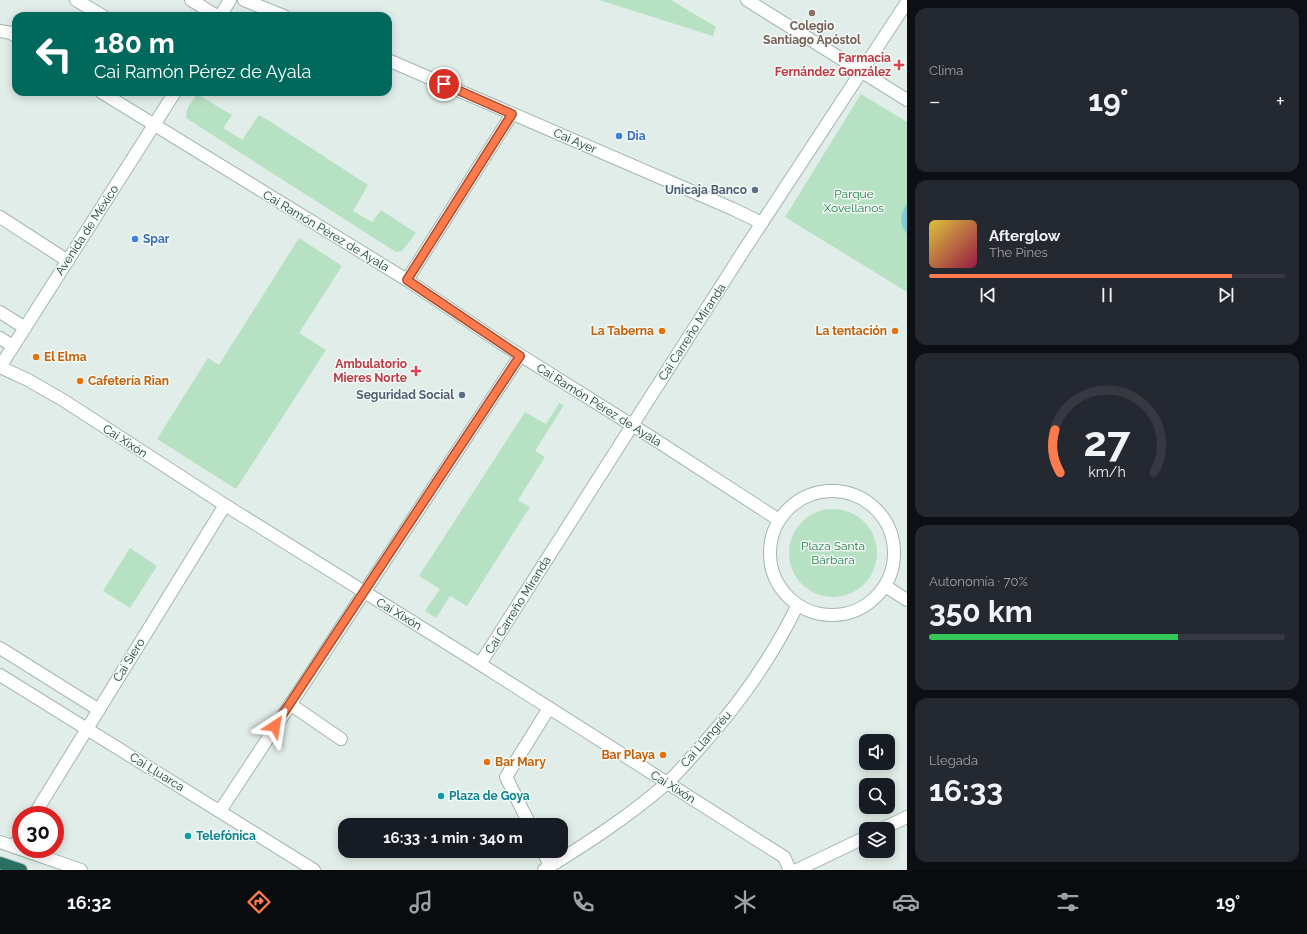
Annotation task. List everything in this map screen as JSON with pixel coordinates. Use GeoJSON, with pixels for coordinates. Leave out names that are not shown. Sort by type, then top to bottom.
{"type":"FeatureCollection","features":[{"type":"Feature","properties":{"kind":"highway"},"geometry":{"type":"LineString","coordinates":[[0,863],[21,870]]}},
{"type":"Feature","properties":{"kind":"street"},"geometry":{"type":"LineString","coordinates":[[76,0],[96,12]]}},
{"type":"Feature","properties":{"kind":"street"},"geometry":{"type":"LineString","coordinates":[[191,0],[212,12]]}},
{"type":"Feature","properties":{"kind":"street"},"geometry":{"type":"LineString","coordinates":[[222,12],[230,0]]}},
{"type":"Feature","properties":{"kind":"street"},"geometry":{"type":"LineString","coordinates":[[244,0],[274,12]]}},
{"type":"Feature","properties":{"kind":"street"},"geometry":{"type":"LineString","coordinates":[[747,0],[907,100]]}},
{"type":"Feature","properties":{"kind":"street","name":"Cai Carreño Miranda"},"geometry":{"type":"LineString","coordinates":[[480,664],[762,223],[907,2]]}},
{"type":"Feature","properties":{"kind":"street"},"geometry":{"type":"LineString","coordinates":[[0,31],[12,34]]}},
{"type":"Feature","properties":{"kind":"street","name":"Cai Ayer"},"geometry":{"type":"LineString","coordinates":[[392,62],[733,209],[762,223]]}},
{"type":"Feature","properties":{"kind":"street","name":"Cai Ramón Pérez de Ayala"},"geometry":{"type":"LineString","coordinates":[[107,96],[407,280],[520,356],[633,425],[779,520]]}},
{"type":"Feature","properties":{"kind":"street","name":"Avenida de México"},"geometry":{"type":"LineString","coordinates":[[0,367],[172,96]]}},
{"type":"Feature","properties":{"kind":"street"},"geometry":{"type":"LineString","coordinates":[[407,280],[512,114]]}},
{"type":"Feature","properties":{"kind":"street"},"geometry":{"type":"LineString","coordinates":[[0,217],[68,261]]}},
{"type":"Feature","properties":{"kind":"street"},"geometry":{"type":"LineString","coordinates":[[0,312],[25,328]]}},
{"type":"Feature","properties":{"kind":"street"},"geometry":{"type":"LineString","coordinates":[[0,338],[13,346]]}},
{"type":"Feature","properties":{"kind":"street"},"geometry":{"type":"LineString","coordinates":[[220,811],[520,356]]}},
{"type":"Feature","properties":{"kind":"street","name":"Cai Xixón"},"geometry":{"type":"LineString","coordinates":[[0,367],[28,380],[63,400],[225,505],[668,783],[784,857],[790,870]]}},
{"type":"Feature","properties":{"kind":"street"},"geometry":{"type":"LineString","coordinates":[[825,491],[845,492],[863,499],[878,511],[889,528],[891,534],[894,547],[893,567],[885,586],[872,601],[855,612],[835,616],[815,614],[797,606],[783,593],[774,576],[769,558],[771,539],[779,520],[790,507],[806,496],[825,491]]}},
{"type":"Feature","properties":{"kind":"street","name":"Cai Siero"},"geometry":{"type":"LineString","coordinates":[[40,806],[225,505]]}},
{"type":"Feature","properties":{"kind":"street"},"geometry":{"type":"LineString","coordinates":[[885,586],[907,600]]}},
{"type":"Feature","properties":{"kind":"street","name":"Cai Llangréu"},"geometry":{"type":"LineString","coordinates":[[547,868],[614,825],[668,783],[726,718],[770,654],[788,625],[797,606]]}},
{"type":"Feature","properties":{"kind":"street"},"geometry":{"type":"LineString","coordinates":[[0,648],[99,710]]}},
{"type":"Feature","properties":{"kind":"street","name":"Cai Ḷḷuarca"},"geometry":{"type":"LineString","coordinates":[[0,674],[314,870]]}},
{"type":"Feature","properties":{"kind":"street"},"geometry":{"type":"LineString","coordinates":[[290,704],[341,739]]}},
{"type":"Feature","properties":{"kind":"street"},"geometry":{"type":"LineString","coordinates":[[526,818],[506,777],[549,708]]}},
{"type":"Feature","properties":{"kind":"street"},"geometry":{"type":"LineString","coordinates":[[895,823],[907,817]]}},
{"type":"Feature","properties":{"kind":"street"},"geometry":{"type":"LineString","coordinates":[[797,870],[859,840]]}},
{"type":"Feature","properties":{"kind":"street"},"geometry":{"type":"LineString","coordinates":[[0,842],[12,846]]}},
{"type":"Feature","properties":{"kind":"street"},"geometry":{"type":"LineString","coordinates":[[46,858],[81,870]]}},
{"type":"Feature","properties":{"kind":"street"},"geometry":{"type":"LineString","coordinates":[[545,858],[547,868]]}},
{"type":"Feature","properties":{"kind":"green space"},"geometry":{"type":"Polygon","coordinates":[[[599,0],[671,0],[716,27],[713,36],[599,0]]]}},
{"type":"Feature","properties":{"kind":"green space","name":"Parque Xovellanos"},"geometry":{"type":"Polygon","coordinates":[[[861,94],[907,122],[907,204],[902,215],[902,223],[907,234],[907,292],[785,217],[861,94]]]}},
{"type":"Feature","properties":{"kind":"green space"},"geometry":{"type":"Polygon","coordinates":[[[196,96],[200,96],[232,115],[223,128],[242,140],[259,115],[368,185],[353,211],[372,222],[381,210],[416,233],[402,251],[396,252],[186,118],[187,109],[196,96]]]}},
{"type":"Feature","properties":{"kind":"green space"},"geometry":{"type":"Polygon","coordinates":[[[299,238],[342,266],[299,333],[326,350],[236,489],[157,439],[208,358],[219,365],[299,238]]]}},
{"type":"Feature","properties":{"kind":"green space"},"geometry":{"type":"Polygon","coordinates":[[[559,403],[564,405],[535,451],[545,457],[518,500],[530,507],[467,606],[450,596],[436,618],[425,611],[440,589],[419,576],[525,412],[546,424],[559,403]]]}},
{"type":"Feature","properties":{"kind":"green space","name":"Plaza Santa Bárbara"},"geometry":{"type":"Polygon","coordinates":[[[833,509],[850,512],[864,522],[874,536],[877,553],[874,570],[864,584],[850,594],[833,597],[816,594],[802,584],[792,570],[789,553],[792,536],[802,522],[816,512],[833,509]]]}},
{"type":"Feature","properties":{"kind":"green space"},"geometry":{"type":"Polygon","coordinates":[[[130,548],[157,566],[130,608],[103,591],[130,548]]]}},
{"type":"Feature","properties":{"kind":"water"},"geometry":{"type":"Polygon","coordinates":[[[907,204],[907,234],[904,230],[901,219],[907,204]]]}},
{"type":"Feature","properties":{"kind":"place","name":"Colegio Santiago Apóstol"},"geometry":{"type":"Point","coordinates":[812,13]}},
{"type":"Feature","properties":{"kind":"place","name":"Farmacia Fernández González"},"geometry":{"type":"Point","coordinates":[899,65]}},
{"type":"Feature","properties":{"kind":"place","name":"Dia"},"geometry":{"type":"Point","coordinates":[619,136]}},
{"type":"Feature","properties":{"kind":"place","name":"Unicaja Banco"},"geometry":{"type":"Point","coordinates":[755,190]}},
{"type":"Feature","properties":{"kind":"place","name":"Spar"},"geometry":{"type":"Point","coordinates":[135,239]}},
{"type":"Feature","properties":{"kind":"place","name":"La Taberna"},"geometry":{"type":"Point","coordinates":[662,331]}},
{"type":"Feature","properties":{"kind":"place","name":"La tentación"},"geometry":{"type":"Point","coordinates":[895,331]}},
{"type":"Feature","properties":{"kind":"place","name":"El Elma"},"geometry":{"type":"Point","coordinates":[36,357]}},
{"type":"Feature","properties":{"kind":"place","name":"Ambulatorio Mieres Norte"},"geometry":{"type":"Point","coordinates":[416,371]}},
{"type":"Feature","properties":{"kind":"place","name":"Cafetería Rian"},"geometry":{"type":"Point","coordinates":[80,381]}},
{"type":"Feature","properties":{"kind":"place","name":"Seguridad Social"},"geometry":{"type":"Point","coordinates":[462,395]}},
{"type":"Feature","properties":{"kind":"place","name":"Bar Playa"},"geometry":{"type":"Point","coordinates":[663,755]}},
{"type":"Feature","properties":{"kind":"place","name":"Bar Mary"},"geometry":{"type":"Point","coordinates":[487,762]}},
{"type":"Feature","properties":{"kind":"place","name":"Plaza de Goya"},"geometry":{"type":"Point","coordinates":[441,796]}},
{"type":"Feature","properties":{"kind":"place","name":"Telefónica"},"geometry":{"type":"Point","coordinates":[188,836]}},
{"type":"Feature","properties":{"kind":"route"},"geometry":{"type":"LineString","coordinates":[[275,726],[520,356],[407,280],[512,114],[444,84]]}}]}
